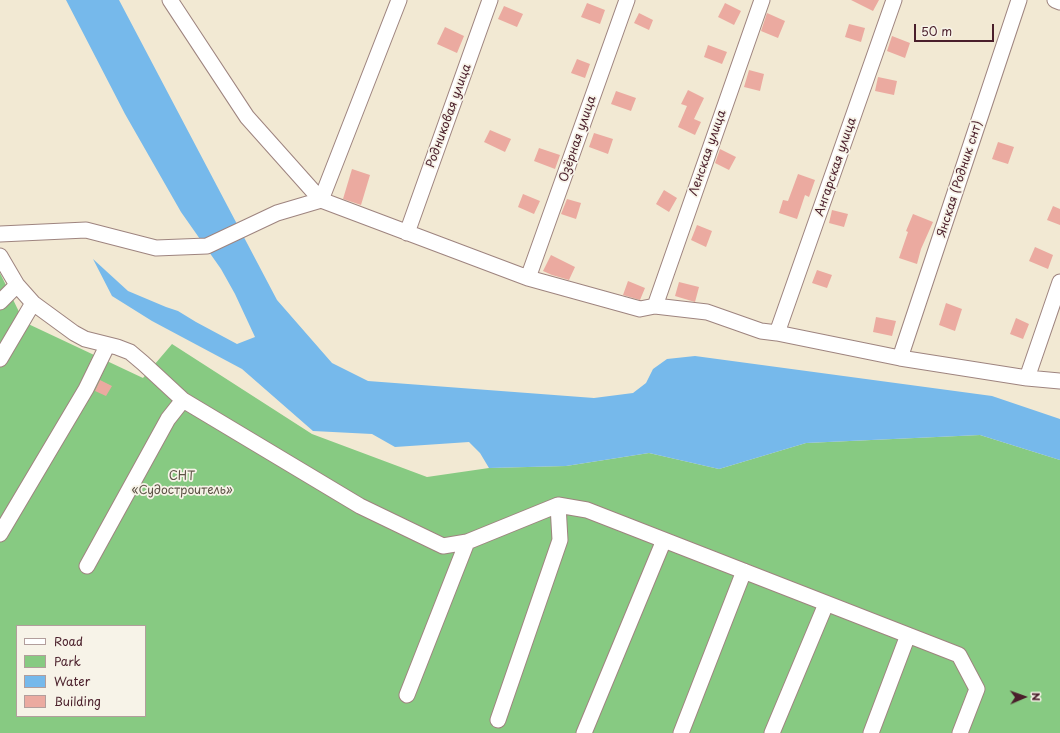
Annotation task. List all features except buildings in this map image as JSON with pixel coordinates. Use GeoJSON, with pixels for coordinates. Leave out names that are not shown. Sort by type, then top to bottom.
{"type":"FeatureCollection","features":[{"type":"Feature","properties":{"kind":"street"},"geometry":{"type":"LineString","coordinates":[[170,0],[247,117],[321,200],[528,278],[640,309],[655,306],[707,312],[761,331],[900,358],[1027,378],[1060,381]]}},
{"type":"Feature","properties":{"kind":"street"},"geometry":{"type":"LineString","coordinates":[[321,200],[399,0]]}},
{"type":"Feature","properties":{"kind":"street","name":"Родниковая улица"},"geometry":{"type":"LineString","coordinates":[[407,233],[490,0]]}},
{"type":"Feature","properties":{"kind":"street","name":"Озёрная улица"},"geometry":{"type":"LineString","coordinates":[[528,278],[627,0]]}},
{"type":"Feature","properties":{"kind":"street","name":"Ленская улица"},"geometry":{"type":"LineString","coordinates":[[655,306],[762,0]]}},
{"type":"Feature","properties":{"kind":"street","name":"Ангарская улица"},"geometry":{"type":"LineString","coordinates":[[777,333],[894,0]]}},
{"type":"Feature","properties":{"kind":"street","name":"Янская (Родник снт)"},"geometry":{"type":"LineString","coordinates":[[900,358],[1019,0]]}},
{"type":"Feature","properties":{"kind":"street"},"geometry":{"type":"LineString","coordinates":[[1055,0],[1060,2]]}},
{"type":"Feature","properties":{"kind":"street"},"geometry":{"type":"LineString","coordinates":[[0,234],[86,230],[156,248],[207,246],[277,212],[321,200]]}},
{"type":"Feature","properties":{"kind":"street"},"geometry":{"type":"LineString","coordinates":[[0,256],[17,285],[33,303],[74,333],[85,339],[130,352],[183,400],[360,506],[443,546],[467,542],[558,505],[587,510],[959,655],[976,689],[960,733]]}},
{"type":"Feature","properties":{"kind":"street"},"geometry":{"type":"LineString","coordinates":[[1027,378],[1060,282]]}},
{"type":"Feature","properties":{"kind":"street"},"geometry":{"type":"LineString","coordinates":[[0,302],[17,285]]}},
{"type":"Feature","properties":{"kind":"street"},"geometry":{"type":"LineString","coordinates":[[0,358],[33,303]]}},
{"type":"Feature","properties":{"kind":"street"},"geometry":{"type":"LineString","coordinates":[[0,534],[86,389],[107,346]]}},
{"type":"Feature","properties":{"kind":"street"},"geometry":{"type":"LineString","coordinates":[[87,566],[168,419],[183,400]]}},
{"type":"Feature","properties":{"kind":"street"},"geometry":{"type":"LineString","coordinates":[[498,720],[560,540],[558,505]]}},
{"type":"Feature","properties":{"kind":"street"},"geometry":{"type":"LineString","coordinates":[[584,733],[664,540]]}},
{"type":"Feature","properties":{"kind":"street"},"geometry":{"type":"LineString","coordinates":[[407,694],[467,542]]}},
{"type":"Feature","properties":{"kind":"street"},"geometry":{"type":"LineString","coordinates":[[680,733],[744,572]]}},
{"type":"Feature","properties":{"kind":"street"},"geometry":{"type":"LineString","coordinates":[[772,733],[826,604]]}},
{"type":"Feature","properties":{"kind":"street"},"geometry":{"type":"LineString","coordinates":[[871,733],[908,635]]}},
{"type":"Feature","properties":{"kind":"green space","name":"СНТ «Судостроитель»"},"geometry":{"type":"Polygon","coordinates":[[[0,273],[24,322],[143,378],[172,344],[312,434],[427,477],[489,468],[566,466],[649,453],[719,469],[806,443],[980,435],[1060,460],[1060,733],[0,733],[0,273]]]}},
{"type":"Feature","properties":{"kind":"water"},"geometry":{"type":"Polygon","coordinates":[[[66,0],[119,0],[277,300],[332,363],[368,381],[594,398],[633,393],[646,383],[653,369],[667,359],[695,356],[992,396],[1060,419],[1060,460],[980,435],[806,443],[719,469],[649,453],[566,466],[489,468],[480,453],[469,442],[395,447],[372,434],[313,431],[242,369],[152,321],[112,296],[93,259],[128,291],[178,311],[237,344],[255,337],[235,294],[221,269],[181,212],[125,114],[66,0]]]}}]}
